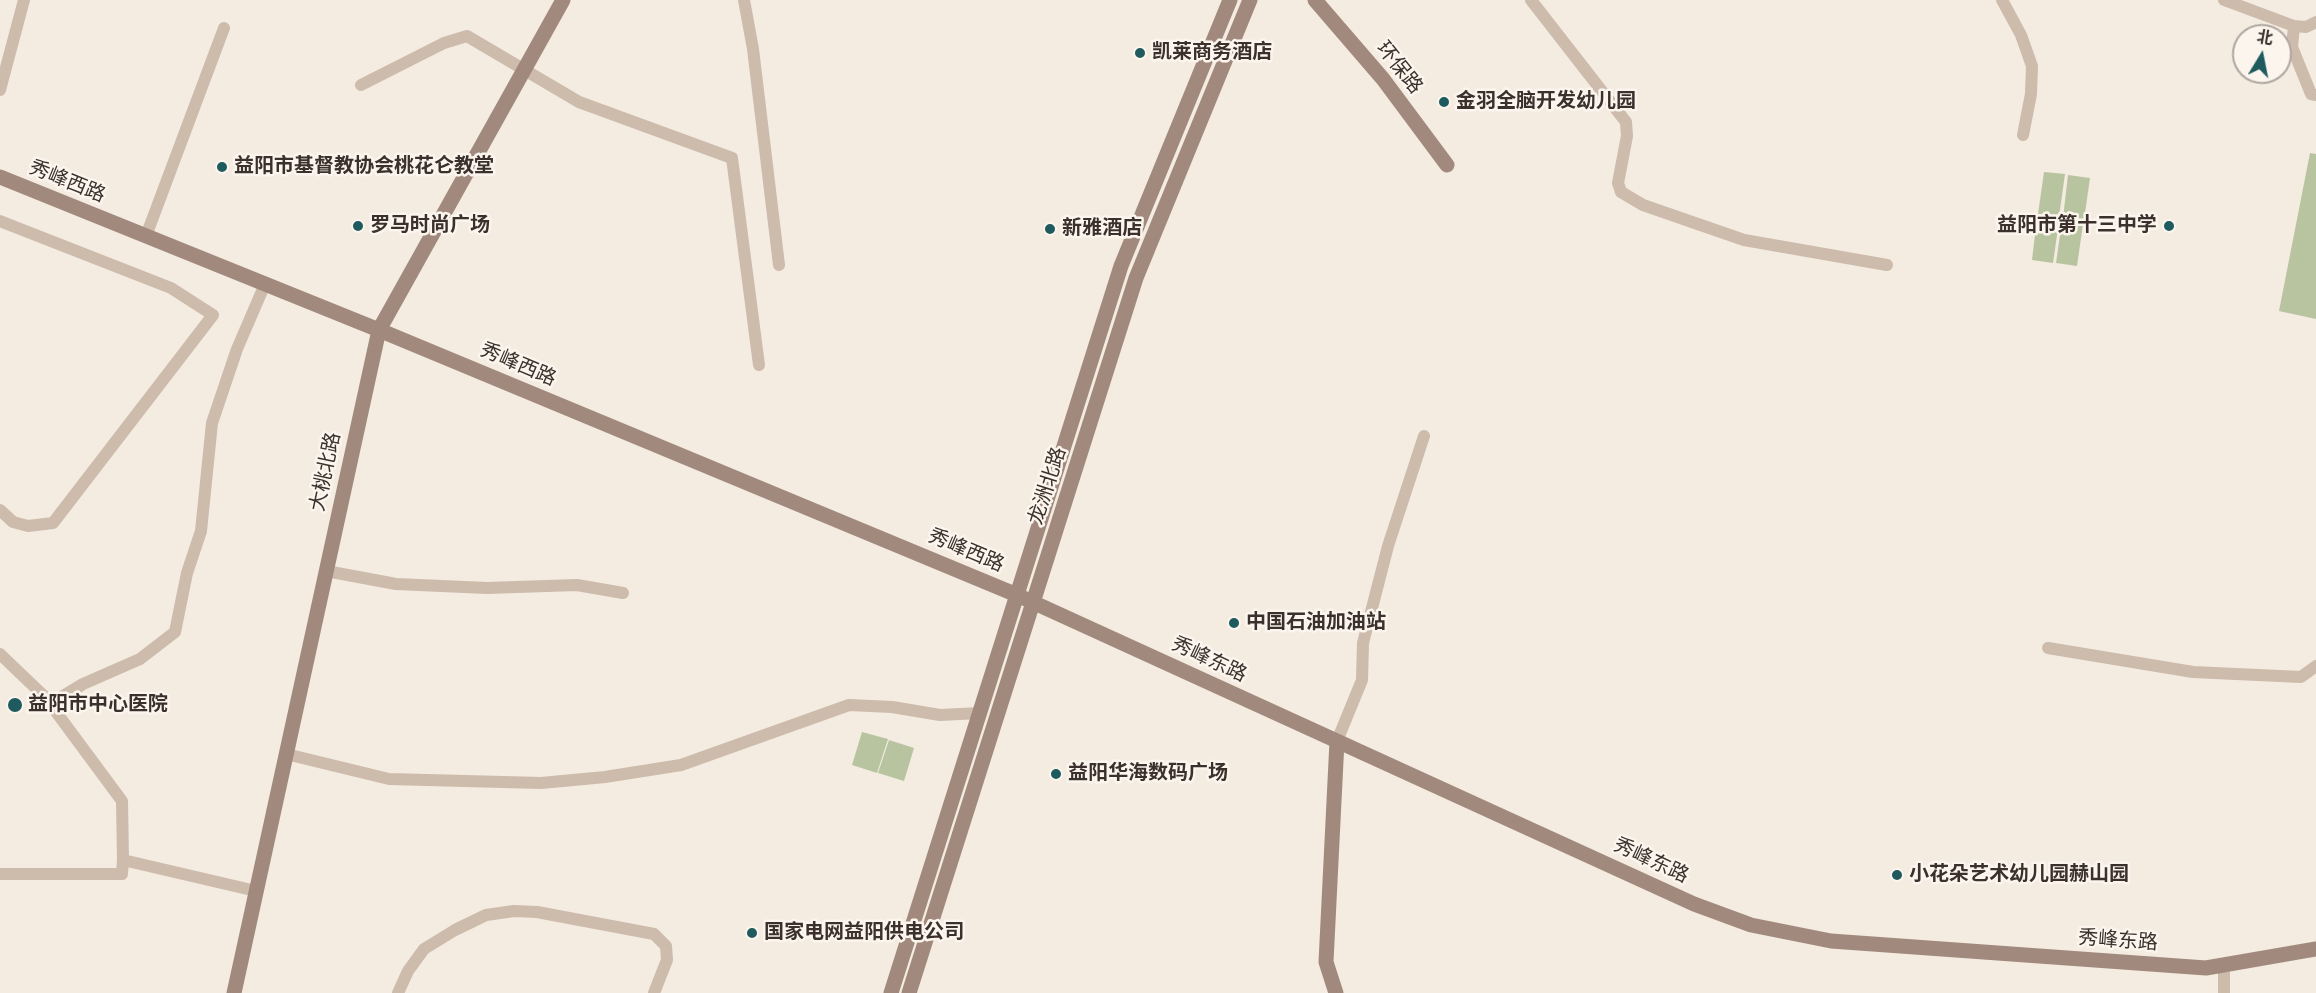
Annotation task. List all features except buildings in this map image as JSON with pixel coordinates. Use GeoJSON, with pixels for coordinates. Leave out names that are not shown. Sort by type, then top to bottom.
{"type":"FeatureCollection","features":[{"type":"Feature","properties":{"kind":"street"},"geometry":{"type":"LineString","coordinates":[[0,90],[24,0]]}},
{"type":"Feature","properties":{"kind":"street","name":"大桃北路"},"geometry":{"type":"LineString","coordinates":[[234,993],[379,330],[563,0]]}},
{"type":"Feature","properties":{"kind":"street"},"geometry":{"type":"LineString","coordinates":[[744,0],[753,49],[779,265]]}},
{"type":"Feature","properties":{"kind":"street","name":"龙洲北路"},"geometry":{"type":"LineString","coordinates":[[891,993],[1121,266],[1230,0]]}},
{"type":"Feature","properties":{"kind":"street","name":"龙洲北路"},"geometry":{"type":"LineString","coordinates":[[909,993],[1136,278],[1250,0]]}},
{"type":"Feature","properties":{"kind":"street","name":"环保路"},"geometry":{"type":"LineString","coordinates":[[1315,0],[1383,79],[1447,165]]}},
{"type":"Feature","properties":{"kind":"street"},"geometry":{"type":"LineString","coordinates":[[2002,0],[2021,35],[2032,66],[2031,94],[2023,135]]}},
{"type":"Feature","properties":{"kind":"street"},"geometry":{"type":"LineString","coordinates":[[2224,0],[2294,26],[2306,27],[2316,22]]}},
{"type":"Feature","properties":{"kind":"street"},"geometry":{"type":"LineString","coordinates":[[1538,3],[1626,122],[1627,136],[1618,183],[1621,192],[1643,205],[1744,240],[1887,265]]}},
{"type":"Feature","properties":{"kind":"street"},"geometry":{"type":"LineString","coordinates":[[2294,26],[2292,47],[2311,94],[2316,95]]}},
{"type":"Feature","properties":{"kind":"street"},"geometry":{"type":"LineString","coordinates":[[146,236],[224,28]]}},
{"type":"Feature","properties":{"kind":"street"},"geometry":{"type":"LineString","coordinates":[[361,85],[444,43],[467,36],[579,102],[732,158],[759,365]]}},
{"type":"Feature","properties":{"kind":"street","name":"秀峰西路"},"geometry":{"type":"LineString","coordinates":[[0,177],[379,330],[1017,595]]}},
{"type":"Feature","properties":{"kind":"street"},"geometry":{"type":"LineString","coordinates":[[0,221],[171,288],[213,315],[53,523],[28,526],[14,522],[0,510]]}},
{"type":"Feature","properties":{"kind":"street"},"geometry":{"type":"LineString","coordinates":[[50,704],[83,684],[140,659],[176,633],[187,573],[201,531],[212,423],[237,349],[265,284]]}},
{"type":"Feature","properties":{"kind":"street"},"geometry":{"type":"LineString","coordinates":[[1336,993],[1326,962],[1337,741],[1362,680],[1363,644],[1388,546],[1424,436]]}},
{"type":"Feature","properties":{"kind":"street"},"geometry":{"type":"LineString","coordinates":[[326,571],[396,584],[487,588],[578,585],[622,593]]}},
{"type":"Feature","properties":{"kind":"street","name":"秀峰东路"},"geometry":{"type":"LineString","coordinates":[[1017,595],[1694,904],[1751,925],[1831,942],[2206,968],[2316,949]]}},
{"type":"Feature","properties":{"kind":"street"},"geometry":{"type":"LineString","coordinates":[[2048,648],[2193,672],[2301,677],[2316,666]]}},
{"type":"Feature","properties":{"kind":"street"},"geometry":{"type":"LineString","coordinates":[[0,654],[50,704],[122,801],[123,860],[122,874],[0,874]]}},
{"type":"Feature","properties":{"kind":"street"},"geometry":{"type":"LineString","coordinates":[[286,754],[389,779],[541,783],[606,777],[681,765],[849,705],[892,707],[940,715],[980,713]]}},
{"type":"Feature","properties":{"kind":"street"},"geometry":{"type":"LineString","coordinates":[[123,860],[256,891]]}},
{"type":"Feature","properties":{"kind":"street"},"geometry":{"type":"LineString","coordinates":[[398,993],[408,971],[424,949],[486,915],[514,910],[537,912],[654,934],[666,946],[667,960],[654,993]]}},
{"type":"Feature","properties":{"kind":"street"},"geometry":{"type":"LineString","coordinates":[[2224,965],[2224,993]]}},
{"type":"Feature","properties":{"kind":"green space"},"geometry":{"type":"Polygon","coordinates":[[[2310,153],[2316,154],[2316,319],[2279,311],[2310,153]]]}},
{"type":"Feature","properties":{"kind":"green space"},"geometry":{"type":"Polygon","coordinates":[[[2044,172],[2065,174],[2059,217],[2038,214],[2044,172]]]}},
{"type":"Feature","properties":{"kind":"green space"},"geometry":{"type":"Polygon","coordinates":[[[2068,175],[2090,178],[2084,220],[2063,218],[2068,175]]]}},
{"type":"Feature","properties":{"kind":"green space"},"geometry":{"type":"Polygon","coordinates":[[[2037,218],[2059,221],[2053,263],[2032,260],[2037,218]]]}},
{"type":"Feature","properties":{"kind":"green space"},"geometry":{"type":"Polygon","coordinates":[[[2062,221],[2083,224],[2077,266],[2056,263],[2062,221]]]}},
{"type":"Feature","properties":{"kind":"green space"},"geometry":{"type":"Polygon","coordinates":[[[862,732],[888,739],[877,773],[852,765],[862,732]]]}},
{"type":"Feature","properties":{"kind":"green space"},"geometry":{"type":"Polygon","coordinates":[[[889,740],[914,748],[904,781],[878,773],[889,740]]]}},
{"type":"Feature","properties":{"kind":"place","name":"凯莱商务酒店"},"geometry":{"type":"Point","coordinates":[1140,53]}},
{"type":"Feature","properties":{"kind":"place","name":"金羽全脑开发幼儿园"},"geometry":{"type":"Point","coordinates":[1444,102]}},
{"type":"Feature","properties":{"kind":"place","name":"益阳市基督教协会桃花仑教堂"},"geometry":{"type":"Point","coordinates":[222,167]}},
{"type":"Feature","properties":{"kind":"place","name":"罗马时尚广场"},"geometry":{"type":"Point","coordinates":[358,226]}},
{"type":"Feature","properties":{"kind":"place","name":"益阳市第十三中学"},"geometry":{"type":"Point","coordinates":[2169,226]}},
{"type":"Feature","properties":{"kind":"place","name":"新雅酒店"},"geometry":{"type":"Point","coordinates":[1050,229]}},
{"type":"Feature","properties":{"kind":"place","name":"中国石油加油站"},"geometry":{"type":"Point","coordinates":[1234,623]}},
{"type":"Feature","properties":{"kind":"place","name":"益阳市中心医院"},"geometry":{"type":"Point","coordinates":[15,705]}},
{"type":"Feature","properties":{"kind":"place","name":"益阳华海数码广场"},"geometry":{"type":"Point","coordinates":[1056,774]}},
{"type":"Feature","properties":{"kind":"place","name":"小花朵艺术幼儿园赫山园"},"geometry":{"type":"Point","coordinates":[1897,875]}},
{"type":"Feature","properties":{"kind":"place","name":"国家电网益阳供电公司"},"geometry":{"type":"Point","coordinates":[752,933]}}]}
